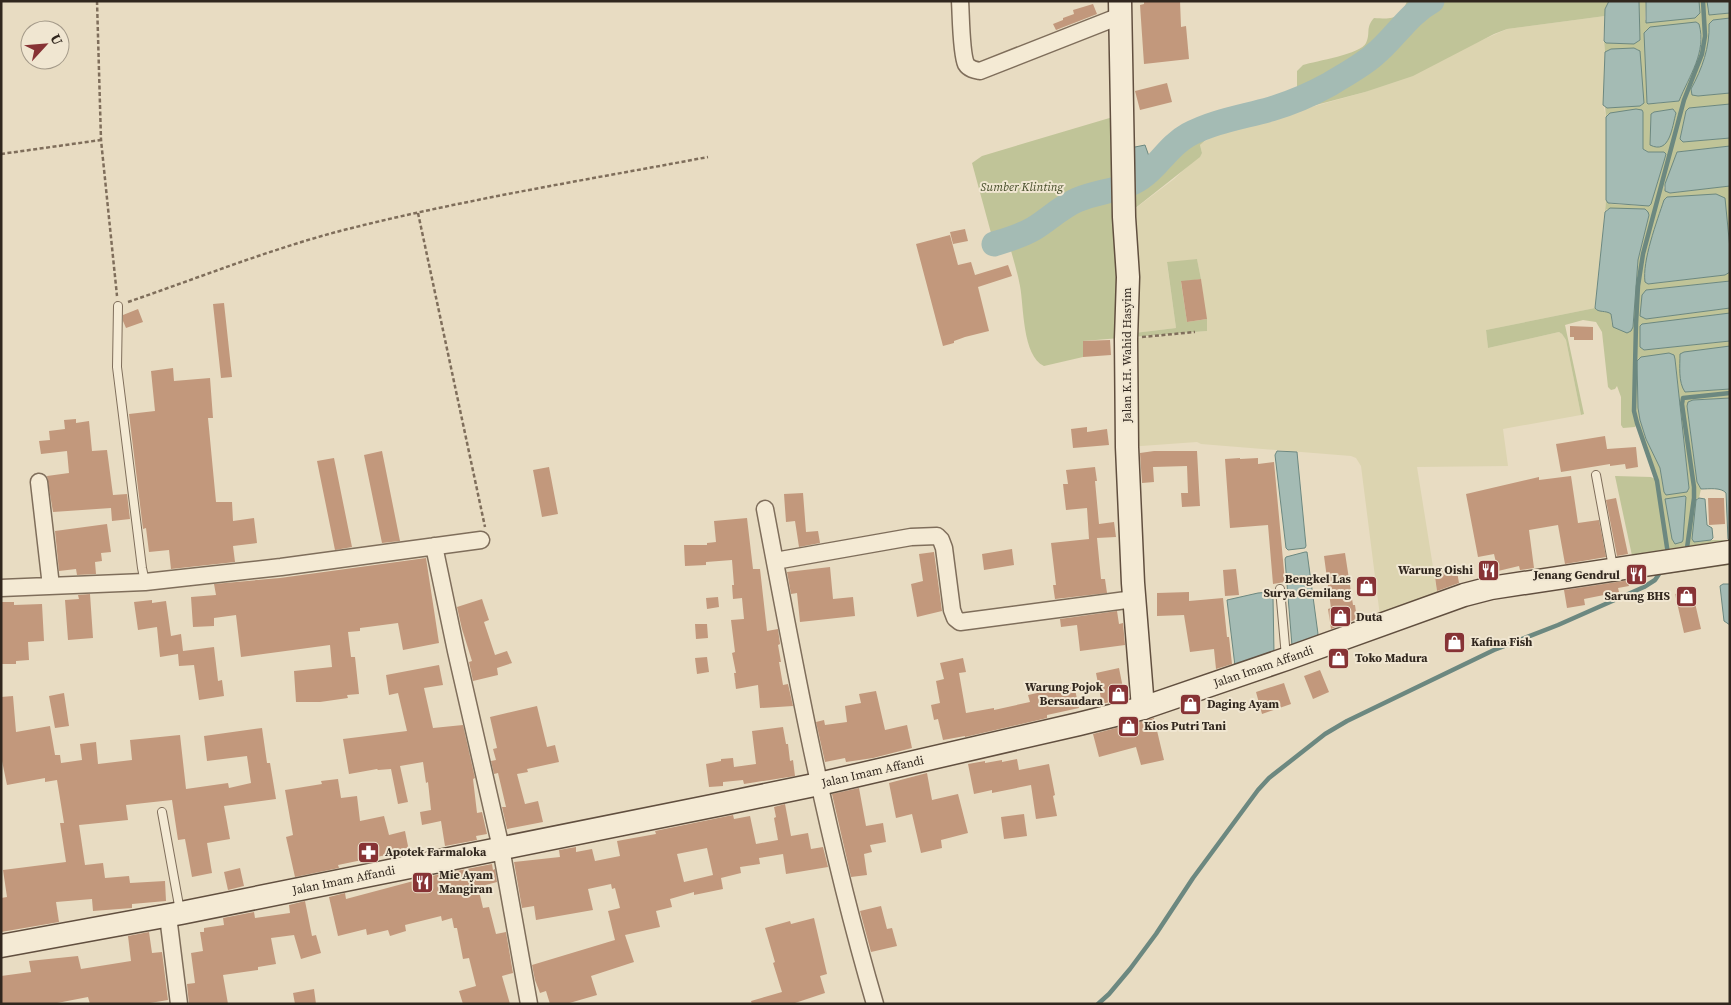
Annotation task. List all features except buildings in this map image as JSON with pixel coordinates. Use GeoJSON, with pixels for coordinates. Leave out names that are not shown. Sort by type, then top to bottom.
{"type":"FeatureCollection","features":[{"type":"Feature","properties":{"kind":"street"},"geometry":{"type":"LineString","coordinates":[[960,1],[964,55],[967,65],[972,69],[980,71],[1120,9]]}},
{"type":"Feature","properties":{"kind":"street","name":"Jalan K.H. Wahid Hasyim"},"geometry":{"type":"LineString","coordinates":[[1120,9],[1128,277],[1126,338],[1127,447],[1134,599],[1143,708]]}},
{"type":"Feature","properties":{"kind":"street"},"geometry":{"type":"LineString","coordinates":[[39,482],[51,586]]}},
{"type":"Feature","properties":{"kind":"street"},"geometry":{"type":"LineString","coordinates":[[765,509],[798,690],[843,887],[874,1004]]}},
{"type":"Feature","properties":{"kind":"street"},"geometry":{"type":"LineString","coordinates":[[775,561],[911,537],[937,536],[944,548],[952,610],[955,618],[960,622],[1134,599]]}},
{"type":"Feature","properties":{"kind":"street"},"geometry":{"type":"LineString","coordinates":[[1,588],[145,582],[481,540]]}},
{"type":"Feature","properties":{"kind":"street"},"geometry":{"type":"LineString","coordinates":[[434,546],[501,848],[529,1004]]}},
{"type":"Feature","properties":{"kind":"street","name":"Jalan Imam Affandi"},"geometry":{"type":"LineString","coordinates":[[1,946],[174,914],[819,784],[1143,708],[1464,595],[1509,584],[1730,552]]}},
{"type":"Feature","properties":{"kind":"street"},"geometry":{"type":"LineString","coordinates":[[174,914],[179,1004]]}},
{"type":"Feature","properties":{"kind":"lane"},"geometry":{"type":"LineString","coordinates":[[118,306],[117,367],[145,582]]}},
{"type":"Feature","properties":{"kind":"lane"},"geometry":{"type":"LineString","coordinates":[[1596,475],[1613,568]]}},
{"type":"Feature","properties":{"kind":"lane"},"geometry":{"type":"LineString","coordinates":[[1280,589],[1286,659]]}},
{"type":"Feature","properties":{"kind":"lane"},"geometry":{"type":"LineString","coordinates":[[162,812],[174,914]]}},
{"type":"Feature","properties":{"kind":"path"},"geometry":{"type":"LineString","coordinates":[[97,1],[101,140],[118,306],[274,252],[339,232],[418,213],[708,157]]}},
{"type":"Feature","properties":{"kind":"path"},"geometry":{"type":"LineString","coordinates":[[1,154],[101,140]]}},
{"type":"Feature","properties":{"kind":"path"},"geometry":{"type":"LineString","coordinates":[[418,213],[485,527],[485,538],[481,540]]}},
{"type":"Feature","properties":{"kind":"path"},"geometry":{"type":"LineString","coordinates":[[1126,338],[1195,332]]}},
{"type":"Feature","properties":{"kind":"shaded area"},"geometry":{"type":"Polygon","coordinates":[[[1605,16],[1603,104],[1606,117],[1606,200],[1595,308],[1486,330],[1488,348],[1559,332],[1562,334],[1566,340],[1581,415],[1503,429],[1508,466],[1417,467],[1438,598],[1381,624],[1361,466],[1356,458],[1351,456],[1201,444],[1197,442],[1127,447],[1126,339],[1207,331],[1197,259],[1167,263],[1176,328],[1126,334],[1124,217],[1174,179],[1202,153],[1200,145],[1203,142],[1225,131],[1365,92],[1507,29],[1605,16]]]}},
{"type":"Feature","properties":{"kind":"green space"},"geometry":{"type":"Polygon","coordinates":[[[1407,1],[1609,1],[1605,9],[1605,16],[1507,29],[1413,76],[1365,92],[1297,110],[1297,71],[1303,65],[1356,51],[1366,43],[1369,28],[1374,18],[1395,17],[1401,12],[1407,1]]]}},
{"type":"Feature","properties":{"kind":"green space"},"geometry":{"type":"Polygon","coordinates":[[[1639,1],[1646,1],[1645,20],[1699,13],[1699,1],[1707,1],[1708,12],[1713,15],[1730,13],[1730,18],[1713,20],[1709,24],[1705,58],[1691,89],[1698,96],[1730,93],[1730,104],[1689,108],[1686,111],[1680,139],[1683,142],[1730,138],[1730,146],[1677,152],[1664,188],[1670,193],[1730,186],[1730,249],[1726,207],[1667,197],[1664,200],[1644,275],[1648,284],[1725,275],[1730,272],[1730,281],[1646,290],[1646,319],[1730,308],[1730,313],[1640,326],[1644,350],[1730,341],[1730,346],[1682,353],[1689,392],[1730,389],[1730,398],[1693,400],[1687,406],[1697,482],[1701,489],[1699,498],[1697,498],[1694,542],[1730,540],[1730,565],[1659,575],[1667,556],[1634,565],[1615,476],[1651,477],[1657,480],[1637,424],[1635,427],[1623,428],[1621,425],[1621,397],[1617,386],[1611,390],[1608,387],[1602,332],[1596,322],[1583,320],[1565,325],[1584,414],[1581,415],[1566,340],[1562,334],[1559,332],[1488,348],[1486,330],[1595,308],[1611,314],[1612,324],[1633,327],[1638,260],[1649,215],[1607,209],[1605,212],[1606,200],[1611,204],[1649,206],[1666,154],[1648,152],[1643,149],[1642,110],[1608,114],[1606,117],[1605,106],[1607,108],[1642,105],[1638,49],[1611,49],[1605,52],[1604,41],[1606,43],[1640,41],[1639,1]],[[1696,22],[1690,24],[1652,104],[1679,101],[1699,54],[1701,34],[1699,24],[1696,22]],[[1673,109],[1651,114],[1650,145],[1675,111],[1673,109]],[[1639,358],[1637,361],[1640,420],[1646,439],[1660,468],[1664,492],[1688,491],[1675,359],[1639,358]]]}},
{"type":"Feature","properties":{"kind":"green space","name":"Sumber Klinting"},"geometry":{"type":"Polygon","coordinates":[[[1123,114],[1128,185],[1149,172],[1176,143],[1192,132],[1199,129],[1207,129],[1210,136],[1200,145],[1202,153],[1200,157],[1124,217],[1126,334],[1176,328],[1167,262],[1197,259],[1201,279],[1181,282],[1187,322],[1207,319],[1207,331],[1083,341],[1083,357],[1044,366],[1037,361],[1028,342],[1020,286],[1008,240],[994,244],[972,163],[982,156],[1123,114]]]}},
{"type":"Feature","properties":{"kind":"water"},"geometry":{"type":"Polygon","coordinates":[[[1609,1],[1639,1],[1640,40],[1634,44],[1606,43],[1604,41],[1605,9],[1609,1]]]}},
{"type":"Feature","properties":{"kind":"water"},"geometry":{"type":"Polygon","coordinates":[[[1646,1],[1699,1],[1700,13],[1695,18],[1646,23],[1646,1]]]}},
{"type":"Feature","properties":{"kind":"water"},"geometry":{"type":"Polygon","coordinates":[[[1707,1],[1730,1],[1730,13],[1709,15],[1707,1]]]}},
{"type":"Feature","properties":{"kind":"water"},"geometry":{"type":"Polygon","coordinates":[[[1730,18],[1730,93],[1692,95],[1691,89],[1699,74],[1707,49],[1709,24],[1713,20],[1730,18]]]}},
{"type":"Feature","properties":{"kind":"water"},"geometry":{"type":"Polygon","coordinates":[[[1696,22],[1699,24],[1701,34],[1699,54],[1679,101],[1648,104],[1644,33],[1650,27],[1696,22]]]}},
{"type":"Feature","properties":{"kind":"water"},"geometry":{"type":"Polygon","coordinates":[[[1634,48],[1640,51],[1644,103],[1640,106],[1607,108],[1603,105],[1605,52],[1611,49],[1634,48]]]}},
{"type":"Feature","properties":{"kind":"water"},"geometry":{"type":"Polygon","coordinates":[[[1730,104],[1730,138],[1683,142],[1680,139],[1686,111],[1689,108],[1730,104]]]}},
{"type":"Feature","properties":{"kind":"water"},"geometry":{"type":"Polygon","coordinates":[[[1636,109],[1643,112],[1643,149],[1648,152],[1664,152],[1666,154],[1664,161],[1649,206],[1608,203],[1606,200],[1606,117],[1610,113],[1636,109]]]}},
{"type":"Feature","properties":{"kind":"water"},"geometry":{"type":"Polygon","coordinates":[[[1673,109],[1676,113],[1666,143],[1657,147],[1650,145],[1651,114],[1673,109]]]}},
{"type":"Feature","properties":{"kind":"water"},"geometry":{"type":"Polygon","coordinates":[[[1145,145],[1150,159],[1141,174],[1130,178],[1130,148],[1145,145]]]}},
{"type":"Feature","properties":{"kind":"water"},"geometry":{"type":"Polygon","coordinates":[[[1730,146],[1730,186],[1670,193],[1665,191],[1665,184],[1677,152],[1730,146]]]}},
{"type":"Feature","properties":{"kind":"water"},"geometry":{"type":"Polygon","coordinates":[[[1716,194],[1725,198],[1730,249],[1730,272],[1725,275],[1648,284],[1645,282],[1648,252],[1664,200],[1667,197],[1716,194]]]}},
{"type":"Feature","properties":{"kind":"water"},"geometry":{"type":"Polygon","coordinates":[[[1610,208],[1645,209],[1649,215],[1638,260],[1633,327],[1627,333],[1613,327],[1611,314],[1595,308],[1605,212],[1610,208]]]}},
{"type":"Feature","properties":{"kind":"water"},"geometry":{"type":"Polygon","coordinates":[[[1730,281],[1730,308],[1646,319],[1640,316],[1642,295],[1646,290],[1730,281]]]}},
{"type":"Feature","properties":{"kind":"water"},"geometry":{"type":"Polygon","coordinates":[[[1730,313],[1730,341],[1644,350],[1640,347],[1640,326],[1642,324],[1730,313]]]}},
{"type":"Feature","properties":{"kind":"water"},"geometry":{"type":"Polygon","coordinates":[[[1730,346],[1730,389],[1685,392],[1680,379],[1680,354],[1730,346]]]}},
{"type":"Feature","properties":{"kind":"water"},"geometry":{"type":"Polygon","coordinates":[[[1669,353],[1674,355],[1675,359],[1689,488],[1687,492],[1666,495],[1660,468],[1646,439],[1640,420],[1637,361],[1641,357],[1669,353]]]}},
{"type":"Feature","properties":{"kind":"water"},"geometry":{"type":"Polygon","coordinates":[[[1730,398],[1729,540],[1726,493],[1718,489],[1701,489],[1697,482],[1687,406],[1688,402],[1693,400],[1730,398]]]}},
{"type":"Feature","properties":{"kind":"water"},"geometry":{"type":"Polygon","coordinates":[[[1277,451],[1297,452],[1305,548],[1288,550],[1286,548],[1275,455],[1277,451]]]}},
{"type":"Feature","properties":{"kind":"water"},"geometry":{"type":"Polygon","coordinates":[[[1685,496],[1683,540],[1675,544],[1672,539],[1665,499],[1685,496]]]}},
{"type":"Feature","properties":{"kind":"water"},"geometry":{"type":"Polygon","coordinates":[[[1699,498],[1705,499],[1707,525],[1712,528],[1713,538],[1711,540],[1694,542],[1692,539],[1696,500],[1699,498]]]}},
{"type":"Feature","properties":{"kind":"water"},"geometry":{"type":"Polygon","coordinates":[[[1307,552],[1318,634],[1317,637],[1292,646],[1285,559],[1286,557],[1307,552]]]}},
{"type":"Feature","properties":{"kind":"water"},"geometry":{"type":"Polygon","coordinates":[[[1730,584],[1730,625],[1724,621],[1720,586],[1730,584]]]}},
{"type":"Feature","properties":{"kind":"water"},"geometry":{"type":"Polygon","coordinates":[[[1271,592],[1273,598],[1274,653],[1235,666],[1227,600],[1271,592]]]}},
{"type":"Feature","properties":{"kind":"waterway"},"geometry":{"type":"LineString","coordinates":[[994,244],[1014,238],[1028,231],[1077,200],[1134,182],[1153,168],[1181,140],[1198,130],[1286,104],[1330,84],[1369,59],[1423,6],[1432,1]]}},
{"type":"Feature","properties":{"kind":"waterway"},"geometry":{"type":"LineString","coordinates":[[1668,554],[1657,481],[1634,411],[1638,286],[1643,254],[1684,100],[1702,54],[1705,36],[1703,1]]}},
{"type":"Feature","properties":{"kind":"waterway"},"geometry":{"type":"LineString","coordinates":[[1687,548],[1694,487],[1682,404],[1683,398],[1730,393]]}},
{"type":"Feature","properties":{"kind":"waterway"},"geometry":{"type":"LineString","coordinates":[[1098,1004],[1130,969],[1193,878],[1258,790],[1269,778],[1325,734],[1347,721],[1494,650],[1558,625],[1644,587],[1655,580],[1661,571]]}},
{"type":"Feature","properties":{"kind":"place","name":"Warung Oishi"},"geometry":{"type":"Point","coordinates":[1489,570]}},
{"type":"Feature","properties":{"kind":"place","name":"Jenang Gendrul"},"geometry":{"type":"Point","coordinates":[1636,575]}},
{"type":"Feature","properties":{"kind":"place","name":"Bengkel Las Surya Gemilang"},"geometry":{"type":"Point","coordinates":[1367,586]}},
{"type":"Feature","properties":{"kind":"place","name":"Sarung BHS"},"geometry":{"type":"Point","coordinates":[1686,596]}},
{"type":"Feature","properties":{"kind":"place","name":"Duta"},"geometry":{"type":"Point","coordinates":[1340,617]}},
{"type":"Feature","properties":{"kind":"place","name":"Kafina Fish"},"geometry":{"type":"Point","coordinates":[1455,642]}},
{"type":"Feature","properties":{"kind":"place","name":"Toko Madura"},"geometry":{"type":"Point","coordinates":[1339,658]}},
{"type":"Feature","properties":{"kind":"place","name":"Warung Pojok Bersaudara"},"geometry":{"type":"Point","coordinates":[1119,694]}},
{"type":"Feature","properties":{"kind":"place","name":"Daging Ayam"},"geometry":{"type":"Point","coordinates":[1191,704]}},
{"type":"Feature","properties":{"kind":"place","name":"Kios Putri Tani"},"geometry":{"type":"Point","coordinates":[1128,726]}},
{"type":"Feature","properties":{"kind":"place","name":"Apotek Farmaloka"},"geometry":{"type":"Point","coordinates":[369,852]}},
{"type":"Feature","properties":{"kind":"place","name":"Mie Ayam Mangiran"},"geometry":{"type":"Point","coordinates":[423,882]}}]}
